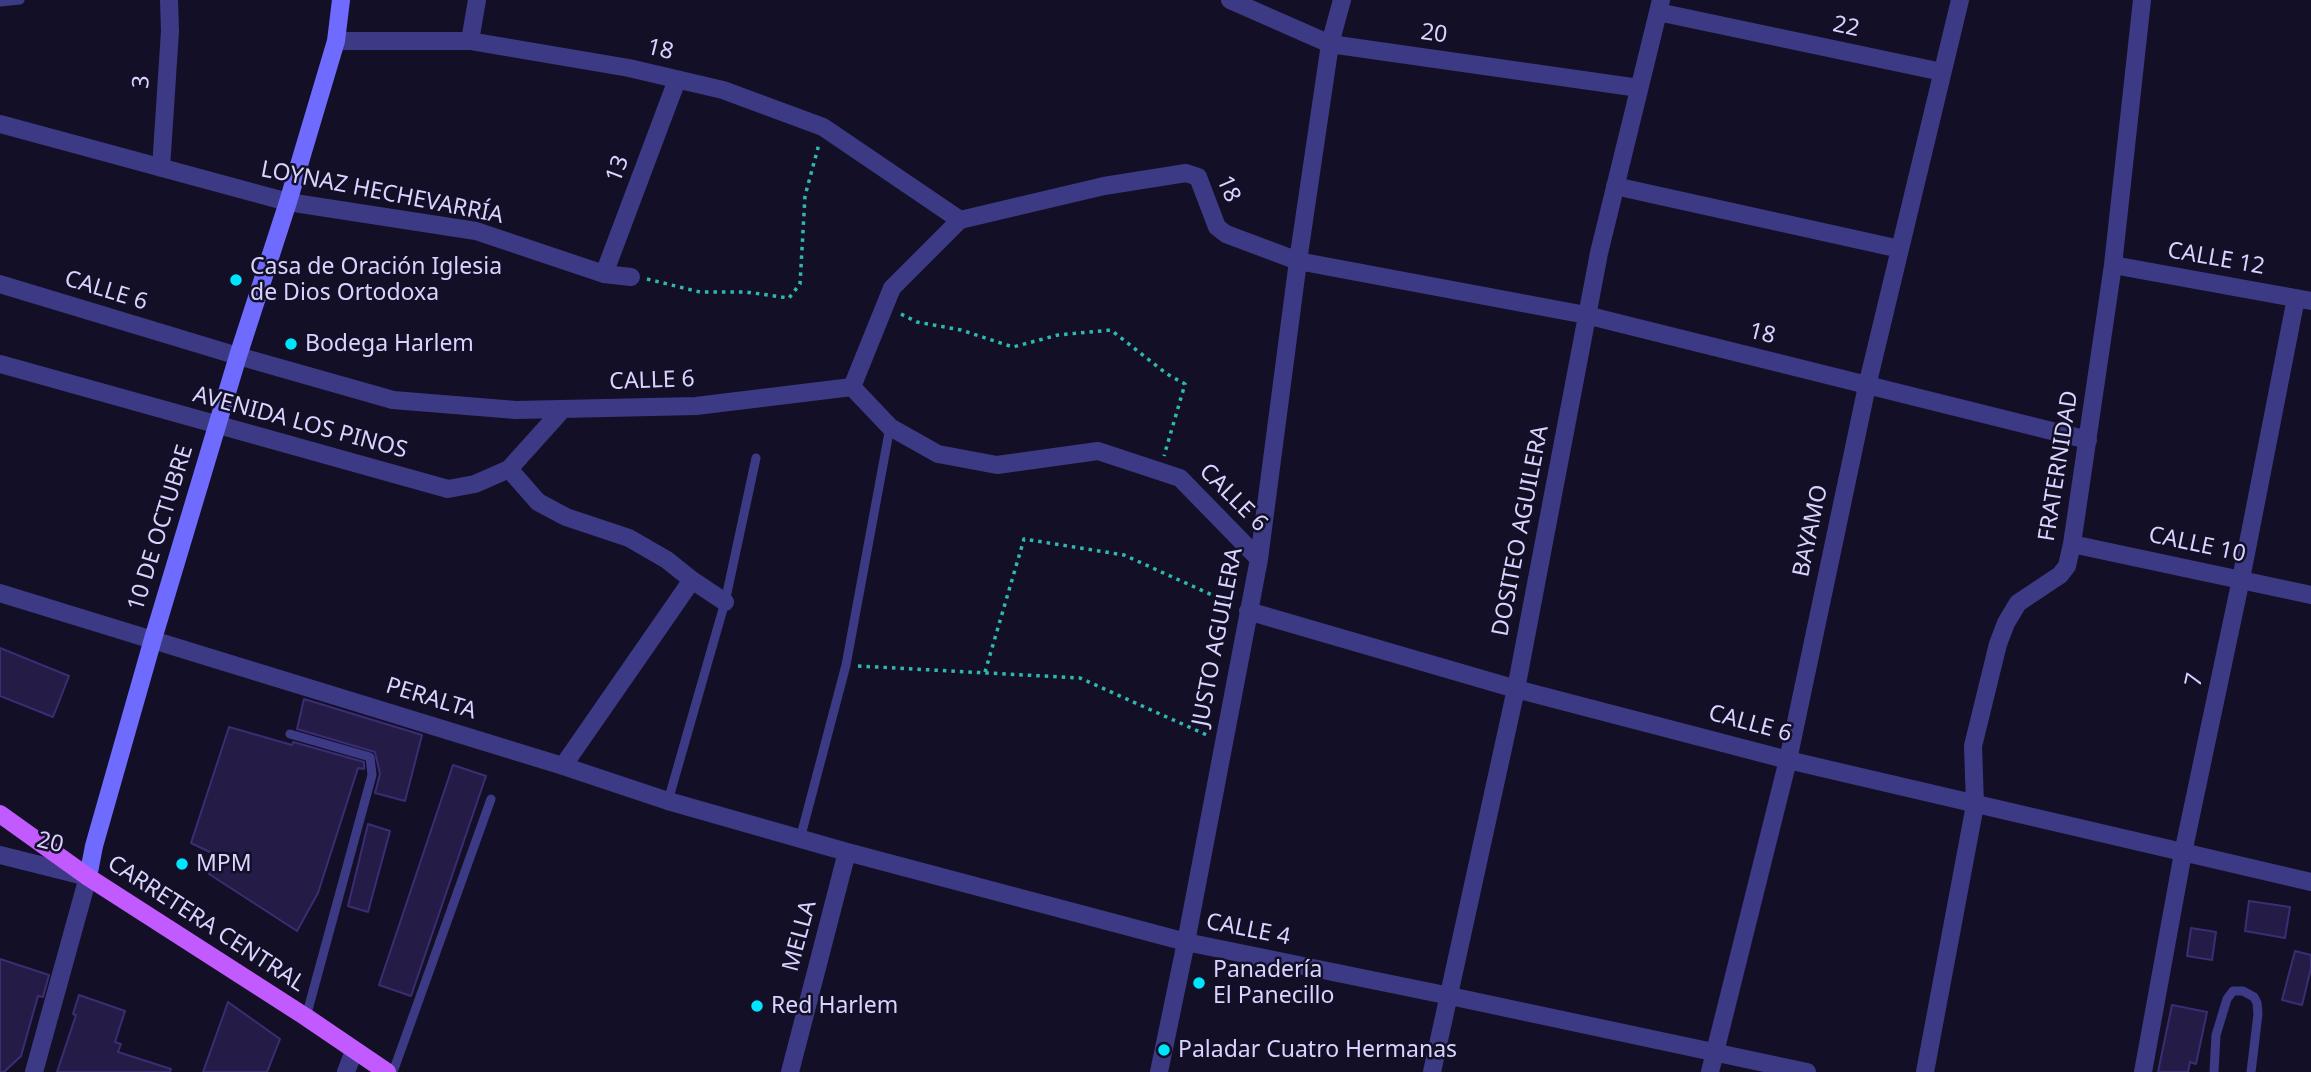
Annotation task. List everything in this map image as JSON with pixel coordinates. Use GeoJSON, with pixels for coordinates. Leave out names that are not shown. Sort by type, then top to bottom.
{"type":"FeatureCollection","features":[{"type":"Feature","properties":{"kind":"main road","name":"CARRETERA CENTRAL"},"geometry":{"type":"LineString","coordinates":[[0,814],[88,877],[387,1072]]}},
{"type":"Feature","properties":{"kind":"street","name":"3"},"geometry":{"type":"LineString","coordinates":[[161,168],[170,31],[169,0]]}},
{"type":"Feature","properties":{"kind":"street","name":"10 DE OCTUBRE"},"geometry":{"type":"LineString","coordinates":[[34,1072],[153,639],[336,41],[341,0]]}},
{"type":"Feature","properties":{"kind":"street"},"geometry":{"type":"LineString","coordinates":[[470,41],[477,0]]}},
{"type":"Feature","properties":{"kind":"street","name":"20"},"geometry":{"type":"LineString","coordinates":[[1230,0],[1330,44],[1639,89]]}},
{"type":"Feature","properties":{"kind":"street","name":"JUSTO AGUILERA"},"geometry":{"type":"LineString","coordinates":[[1159,1072],[1259,558],[1330,44],[1342,0]]}},
{"type":"Feature","properties":{"kind":"street","name":"BAYAMO"},"geometry":{"type":"LineString","coordinates":[[1710,1072],[1788,760],[1867,386],[1960,0]]}},
{"type":"Feature","properties":{"kind":"street","name":"FRATERNIDAD"},"geometry":{"type":"LineString","coordinates":[[1925,1072],[1975,805],[1973,747],[1997,644],[2018,603],[2060,575],[2067,566],[2072,544],[2113,265],[2142,0]]}},
{"type":"Feature","properties":{"kind":"street","name":"22"},"geometry":{"type":"LineString","coordinates":[[1660,6],[1942,72]]}},
{"type":"Feature","properties":{"kind":"street","name":"DOSITEO AGUILERA"},"geometry":{"type":"LineString","coordinates":[[1432,1072],[1516,689],[1586,315],[1660,6]]}},
{"type":"Feature","properties":{"kind":"street","name":"18"},"geometry":{"type":"LineString","coordinates":[[336,41],[470,41],[629,68],[723,90],[823,127],[960,220],[1104,186],[1186,173],[1198,177],[1217,228],[1226,234],[1298,261],[1586,315],[2088,440]]}},
{"type":"Feature","properties":{"kind":"street","name":"13"},"geometry":{"type":"LineString","coordinates":[[604,274],[677,80]]}},
{"type":"Feature","properties":{"kind":"street","name":"LOYNAZ HECHEVARRÍA"},"geometry":{"type":"LineString","coordinates":[[0,124],[288,202],[476,231],[604,274],[631,277]]}},
{"type":"Feature","properties":{"kind":"street"},"geometry":{"type":"LineString","coordinates":[[1615,186],[1900,249]]}},
{"type":"Feature","properties":{"kind":"street"},"geometry":{"type":"LineString","coordinates":[[852,387],[892,288],[960,220]]}},
{"type":"Feature","properties":{"kind":"street","name":"CALLE 12"},"geometry":{"type":"LineString","coordinates":[[2113,265],[2304,300]]}},
{"type":"Feature","properties":{"kind":"street","name":"CALLE 6"},"geometry":{"type":"LineString","coordinates":[[0,284],[393,400],[516,410],[696,406],[852,387],[890,427],[938,454],[997,465],[1098,451],[1180,478],[1259,558]]}},
{"type":"Feature","properties":{"kind":"street","name":"7"},"geometry":{"type":"LineString","coordinates":[[2143,1072],[2183,853],[2304,300]]}},
{"type":"Feature","properties":{"kind":"street","name":"AVENIDA LOS PINOS"},"geometry":{"type":"LineString","coordinates":[[0,364],[447,489],[475,484],[509,469],[563,408]]}},
{"type":"Feature","properties":{"kind":"street"},"geometry":{"type":"LineString","coordinates":[[509,469],[538,502],[566,517],[629,538],[667,560],[725,602]]}},
{"type":"Feature","properties":{"kind":"street","name":"CALLE 10"},"geometry":{"type":"LineString","coordinates":[[2072,544],[2311,595]]}},
{"type":"Feature","properties":{"kind":"street"},"geometry":{"type":"LineString","coordinates":[[563,766],[692,580]]}},
{"type":"Feature","properties":{"kind":"street","name":"PERALTA"},"geometry":{"type":"LineString","coordinates":[[0,593],[563,766],[668,801],[847,852]]}},
{"type":"Feature","properties":{"kind":"street","name":"CALLE 6"},"geometry":{"type":"LineString","coordinates":[[1248,611],[1516,689],[1788,760],[2311,882]]}},
{"type":"Feature","properties":{"kind":"street","name":"CALLE 4"},"geometry":{"type":"LineString","coordinates":[[847,852],[1186,942],[1807,1072]]}},
{"type":"Feature","properties":{"kind":"street","name":"MELLA"},"geometry":{"type":"LineString","coordinates":[[790,1072],[847,852]]}},
{"type":"Feature","properties":{"kind":"street","name":"20"},"geometry":{"type":"LineString","coordinates":[[0,855],[88,877]]}},
{"type":"Feature","properties":{"kind":"street"},"geometry":{"type":"LineString","coordinates":[[346,1072],[354,1051]]}},
{"type":"Feature","properties":{"kind":"lane"},"geometry":{"type":"LineString","coordinates":[[0,2],[20,0]]}},
{"type":"Feature","properties":{"kind":"lane"},"geometry":{"type":"LineString","coordinates":[[800,839],[846,665],[890,427]]}},
{"type":"Feature","properties":{"kind":"lane"},"geometry":{"type":"LineString","coordinates":[[668,801],[725,602],[756,458]]}},
{"type":"Feature","properties":{"kind":"lane"},"geometry":{"type":"LineString","coordinates":[[290,734],[370,757],[372,775],[306,1017]]}},
{"type":"Feature","properties":{"kind":"lane"},"geometry":{"type":"LineString","coordinates":[[393,1072],[491,799]]}},
{"type":"Feature","properties":{"kind":"lane"},"geometry":{"type":"LineString","coordinates":[[2214,1072],[2216,1035],[2227,999],[2233,991],[2242,991],[2254,997],[2258,1003],[2259,1014],[2251,1072]]}},
{"type":"Feature","properties":{"kind":"path"},"geometry":{"type":"LineString","coordinates":[[631,277],[664,282],[700,292],[746,292],[789,298],[800,284],[805,196],[823,127]]}},
{"type":"Feature","properties":{"kind":"path"},"geometry":{"type":"LineString","coordinates":[[885,305],[916,321],[961,330],[1013,347],[1058,335],[1111,330],[1167,374],[1185,384],[1159,471]]}},
{"type":"Feature","properties":{"kind":"path"},"geometry":{"type":"LineString","coordinates":[[985,672],[1024,539],[1124,555],[1248,611]]}},
{"type":"Feature","properties":{"kind":"path"},"geometry":{"type":"LineString","coordinates":[[846,665],[1080,678],[1224,742]]}},
{"type":"Feature","properties":{"kind":"building"},"geometry":{"type":"Polygon","coordinates":[[[0,648],[69,676],[53,717],[0,696],[0,648]]]}},
{"type":"Feature","properties":{"kind":"building"},"geometry":{"type":"Polygon","coordinates":[[[304,699],[422,735],[405,801],[375,793],[380,774],[375,752],[297,729],[304,699]]]}},
{"type":"Feature","properties":{"kind":"building"},"geometry":{"type":"Polygon","coordinates":[[[229,727],[364,762],[364,769],[358,768],[318,893],[297,931],[209,874],[218,856],[191,843],[229,727]]]}},
{"type":"Feature","properties":{"kind":"building"},"geometry":{"type":"Polygon","coordinates":[[[453,765],[486,776],[411,996],[379,985],[453,765]]]}},
{"type":"Feature","properties":{"kind":"building"},"geometry":{"type":"Polygon","coordinates":[[[368,824],[390,831],[368,912],[348,906],[368,824]]]}},
{"type":"Feature","properties":{"kind":"building"},"geometry":{"type":"Polygon","coordinates":[[[2249,901],[2290,907],[2285,938],[2245,931],[2249,901]]]}},
{"type":"Feature","properties":{"kind":"building"},"geometry":{"type":"Polygon","coordinates":[[[2191,928],[2216,932],[2212,960],[2187,956],[2191,928]]]}},
{"type":"Feature","properties":{"kind":"building"},"geometry":{"type":"Polygon","coordinates":[[[2295,951],[2311,955],[2311,968],[2302,1005],[2282,1000],[2295,951]]]}},
{"type":"Feature","properties":{"kind":"building"},"geometry":{"type":"Polygon","coordinates":[[[0,959],[49,975],[43,997],[38,996],[21,1056],[4,1072],[0,1072],[0,959]]]}},
{"type":"Feature","properties":{"kind":"building"},"geometry":{"type":"Polygon","coordinates":[[[79,995],[125,1011],[115,1042],[121,1044],[118,1052],[171,1069],[170,1072],[57,1072],[76,1015],[73,1014],[79,995]]]}},
{"type":"Feature","properties":{"kind":"building"},"geometry":{"type":"Polygon","coordinates":[[[228,1002],[280,1039],[267,1072],[203,1072],[228,1002]]]}},
{"type":"Feature","properties":{"kind":"building"},"geometry":{"type":"Polygon","coordinates":[[[2172,1005],[2207,1012],[2196,1064],[2190,1062],[2188,1072],[2158,1072],[2172,1005]]]}},
{"type":"Feature","properties":{"kind":"place","name":"Casa de Oración Iglesia de Dios Ortodoxa"},"geometry":{"type":"Point","coordinates":[236,280]}},
{"type":"Feature","properties":{"kind":"place","name":"Bodega Harlem"},"geometry":{"type":"Point","coordinates":[291,344]}},
{"type":"Feature","properties":{"kind":"place","name":"MPM"},"geometry":{"type":"Point","coordinates":[182,864]}},
{"type":"Feature","properties":{"kind":"place","name":"Panadería El Panecillo"},"geometry":{"type":"Point","coordinates":[1199,983]}},
{"type":"Feature","properties":{"kind":"place","name":"Red Harlem"},"geometry":{"type":"Point","coordinates":[757,1006]}},
{"type":"Feature","properties":{"kind":"place","name":"Paladar Cuatro Hermanas"},"geometry":{"type":"Point","coordinates":[1164,1050]}}]}
